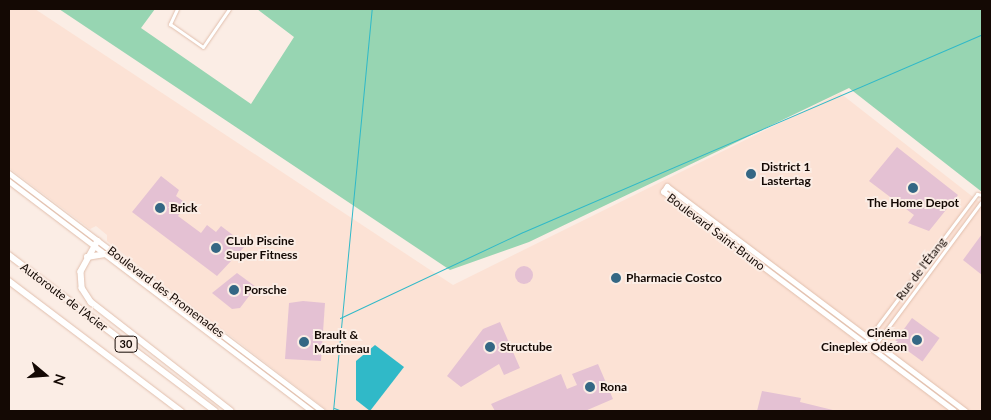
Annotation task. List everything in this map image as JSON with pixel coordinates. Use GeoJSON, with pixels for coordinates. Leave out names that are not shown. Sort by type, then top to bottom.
{"type":"FeatureCollection","features":[{"type":"Feature","properties":{"kind":"highway"},"geometry":{"type":"LineString","coordinates":[[96,243],[87,257],[82,286],[97,309],[231,411]]}},
{"type":"Feature","properties":{"kind":"highway"},"geometry":{"type":"LineString","coordinates":[[9,250],[38,277]]}},
{"type":"Feature","properties":{"kind":"highway"},"geometry":{"type":"LineString","coordinates":[[87,257],[105,254]]}},
{"type":"Feature","properties":{"kind":"highway","name":"Autoroute de l'Acier"},"geometry":{"type":"LineString","coordinates":[[9,255],[215,411]]}},
{"type":"Feature","properties":{"kind":"highway","name":"Autoroute de l'Acier"},"geometry":{"type":"LineString","coordinates":[[9,281],[181,411]]}},
{"type":"Feature","properties":{"kind":"street"},"geometry":{"type":"LineString","coordinates":[[178,9],[170,24],[203,47],[229,9]]}},
{"type":"Feature","properties":{"kind":"street","name":"Boulevard des Promenades"},"geometry":{"type":"LineString","coordinates":[[9,173],[96,243],[105,254],[312,411]]}},
{"type":"Feature","properties":{"kind":"street","name":"Boulevard des Promenades"},"geometry":{"type":"LineString","coordinates":[[9,181],[323,411]]}},
{"type":"Feature","properties":{"kind":"street","name":"Boulevard Saint-Bruno"},"geometry":{"type":"LineString","coordinates":[[954,411],[663,192],[667,186],[966,411]]}},
{"type":"Feature","properties":{"kind":"street","name":"Rue de l'Étang"},"geometry":{"type":"LineString","coordinates":[[864,344],[977,194],[982,195]]}},
{"type":"Feature","properties":{"kind":"street"},"geometry":{"type":"LineString","coordinates":[[677,202],[681,196]]}},
{"type":"Feature","properties":{"kind":"street","name":"Rue de l'Étang"},"geometry":{"type":"LineString","coordinates":[[871,349],[982,200]]}},
{"type":"Feature","properties":{"kind":"street"},"geometry":{"type":"LineString","coordinates":[[935,250],[942,254]]}},
{"type":"Feature","properties":{"kind":"shaded area"},"geometry":{"type":"Polygon","coordinates":[[[9,9],[35,9],[453,285],[840,93],[982,204],[982,411],[328,411],[107,241],[107,235],[96,226],[90,229],[9,168],[9,9]]]}},
{"type":"Feature","properties":{"kind":"green space"},"geometry":{"type":"Polygon","coordinates":[[[59,9],[155,9],[141,28],[251,104],[294,37],[257,9],[982,9],[982,192],[849,88],[529,242],[450,270],[59,9]]]}},
{"type":"Feature","properties":{"kind":"water"},"geometry":{"type":"Polygon","coordinates":[[[375,345],[404,367],[370,411],[356,400],[356,361],[375,345]]]}},
{"type":"Feature","properties":{"kind":"building","name":"The Home Depot"},"geometry":{"type":"Polygon","coordinates":[[[897,147],[958,195],[929,231],[908,223],[914,215],[869,181],[897,147]]]}},
{"type":"Feature","properties":{"kind":"building"},"geometry":{"type":"Polygon","coordinates":[[[161,176],[179,190],[176,196],[187,204],[178,216],[201,233],[207,225],[216,232],[221,226],[246,245],[217,276],[132,212],[161,176]]]}},
{"type":"Feature","properties":{"kind":"building"},"geometry":{"type":"Polygon","coordinates":[[[982,234],[982,275],[963,260],[982,234]]]}},
{"type":"Feature","properties":{"kind":"building"},"geometry":{"type":"Polygon","coordinates":[[[524,266],[530,269],[533,275],[530,281],[524,284],[518,281],[515,275],[518,269],[524,266]]]}},
{"type":"Feature","properties":{"kind":"building","name":"Porsche"},"geometry":{"type":"Polygon","coordinates":[[[237,273],[256,287],[240,308],[232,309],[212,293],[237,273]]]}},
{"type":"Feature","properties":{"kind":"building","name":"Brault & Martineau"},"geometry":{"type":"Polygon","coordinates":[[[303,301],[325,303],[321,361],[285,359],[289,303],[303,301]]]}},
{"type":"Feature","properties":{"kind":"building","name":"Cinéma Cineplex Odéon"},"geometry":{"type":"Polygon","coordinates":[[[912,318],[940,338],[922,361],[895,341],[912,318]]]}},
{"type":"Feature","properties":{"kind":"building","name":"Structube"},"geometry":{"type":"Polygon","coordinates":[[[500,322],[520,368],[504,375],[499,364],[461,387],[447,376],[483,329],[500,322]]]}},
{"type":"Feature","properties":{"kind":"building","name":"Rona"},"geometry":{"type":"Polygon","coordinates":[[[598,364],[613,399],[585,411],[495,411],[491,404],[561,374],[567,389],[577,385],[572,374],[598,364]]]}},
{"type":"Feature","properties":{"kind":"building"},"geometry":{"type":"Polygon","coordinates":[[[762,391],[801,398],[800,402],[837,411],[757,411],[762,391]]]}},
{"type":"Feature","properties":{"kind":"waterway"},"geometry":{"type":"LineString","coordinates":[[333,411],[372,9]]}},
{"type":"Feature","properties":{"kind":"waterway"},"geometry":{"type":"LineString","coordinates":[[340,318],[523,232],[982,34]]}},
{"type":"Feature","properties":{"kind":"waterway"},"geometry":{"type":"LineString","coordinates":[[334,408],[342,411]]}},
{"type":"Feature","properties":{"kind":"place","name":"District 1 Lastertag"},"geometry":{"type":"Point","coordinates":[751,174]}},
{"type":"Feature","properties":{"kind":"place","name":"The Home Depot"},"geometry":{"type":"Point","coordinates":[913,188]}},
{"type":"Feature","properties":{"kind":"place","name":"Brick"},"geometry":{"type":"Point","coordinates":[160,208]}},
{"type":"Feature","properties":{"kind":"place","name":"CLub Piscine Super Fitness"},"geometry":{"type":"Point","coordinates":[216,248]}},
{"type":"Feature","properties":{"kind":"place","name":"Pharmacie Costco"},"geometry":{"type":"Point","coordinates":[616,278]}},
{"type":"Feature","properties":{"kind":"place","name":"Porsche"},"geometry":{"type":"Point","coordinates":[234,290]}},
{"type":"Feature","properties":{"kind":"place","name":"Cinéma Cineplex Odéon"},"geometry":{"type":"Point","coordinates":[917,340]}},
{"type":"Feature","properties":{"kind":"place","name":"Brault & Martineau"},"geometry":{"type":"Point","coordinates":[304,342]}},
{"type":"Feature","properties":{"kind":"place","name":"Structube"},"geometry":{"type":"Point","coordinates":[490,347]}},
{"type":"Feature","properties":{"kind":"place","name":"Rona"},"geometry":{"type":"Point","coordinates":[590,387]}}]}
